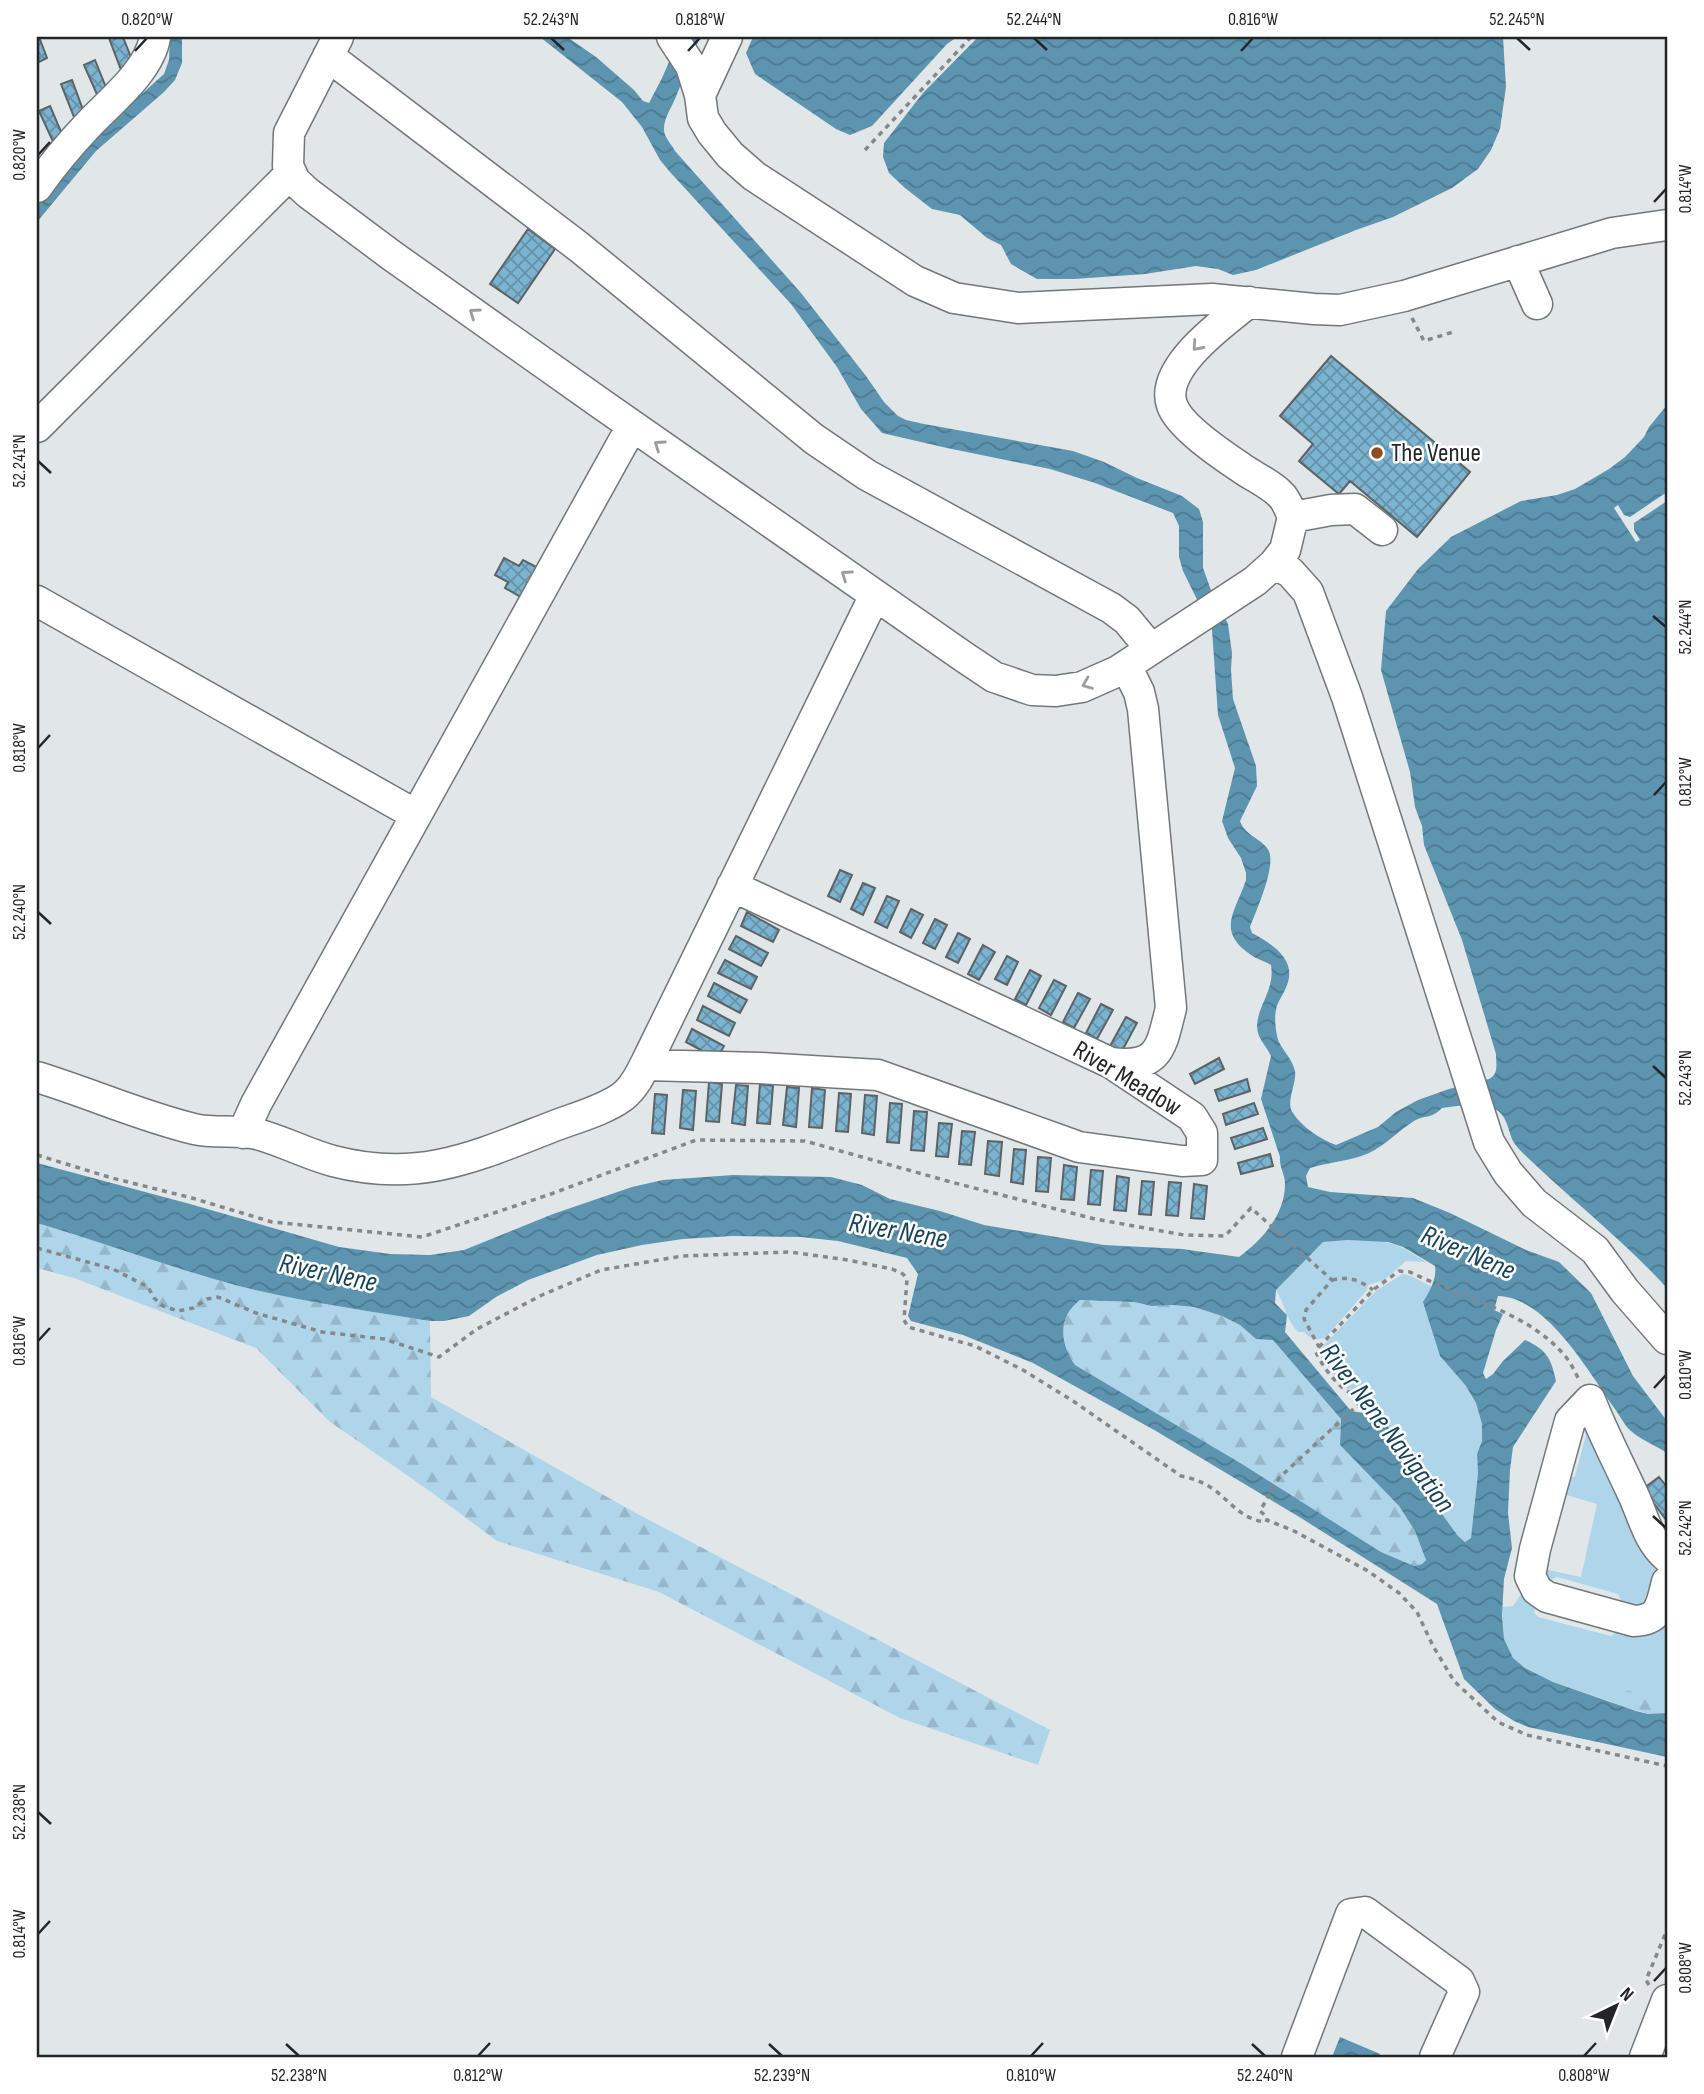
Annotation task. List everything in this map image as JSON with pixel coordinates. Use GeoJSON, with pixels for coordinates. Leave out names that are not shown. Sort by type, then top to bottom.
{"type":"FeatureCollection","features":[{"type":"Feature","properties":{"kind":"street"},"geometry":{"type":"LineString","coordinates":[[37,187],[59,157],[135,76],[154,45],[155,37]]}},
{"type":"Feature","properties":{"kind":"street"},"geometry":{"type":"LineString","coordinates":[[672,37],[691,66],[700,95],[703,118],[730,155],[754,176],[915,281],[954,298],[1018,308],[1212,299],[1340,310],[1404,296],[1612,233],[1667,225]]}},
{"type":"Feature","properties":{"kind":"street"},"geometry":{"type":"LineString","coordinates":[[700,95],[727,37]]}},
{"type":"Feature","properties":{"kind":"street"},"geometry":{"type":"LineString","coordinates":[[1151,649],[1140,633],[1111,608],[867,475],[814,439],[333,46],[289,133],[288,166],[295,181],[307,193],[632,426],[993,677],[1032,690],[1056,691],[1082,687],[1126,666],[1255,581],[1286,550],[1293,517],[1282,495],[1191,431],[1172,406],[1171,390],[1180,366],[1205,337],[1249,302]]}},
{"type":"Feature","properties":{"kind":"street"},"geometry":{"type":"LineString","coordinates":[[37,427],[291,173]]}},
{"type":"Feature","properties":{"kind":"street"},"geometry":{"type":"LineString","coordinates":[[1518,261],[1537,304]]}},
{"type":"Feature","properties":{"kind":"street"},"geometry":{"type":"LineString","coordinates":[[243,1133],[256,1104],[632,426]]}},
{"type":"Feature","properties":{"kind":"street"},"geometry":{"type":"LineString","coordinates":[[1293,517],[1355,509],[1382,530]]}},
{"type":"Feature","properties":{"kind":"street"},"geometry":{"type":"LineString","coordinates":[[1274,564],[1290,572],[1307,592],[1328,643],[1489,1142],[1508,1172],[1534,1203],[1595,1250],[1625,1291],[1667,1339]]}},
{"type":"Feature","properties":{"kind":"street"},"geometry":{"type":"LineString","coordinates":[[37,1077],[187,1128],[213,1132],[256,1133],[335,1161],[410,1170],[472,1158],[622,1097],[645,1065],[875,596]]}},
{"type":"Feature","properties":{"kind":"street"},"geometry":{"type":"LineString","coordinates":[[37,601],[416,815]]}},
{"type":"Feature","properties":{"kind":"street"},"geometry":{"type":"LineString","coordinates":[[1111,1063],[1135,1065],[1155,1054],[1166,1033],[1171,1007],[1143,709],[1139,692],[1126,666]]}},
{"type":"Feature","properties":{"kind":"street","name":"River Meadow"},"geometry":{"type":"LineString","coordinates":[[645,1065],[878,1075],[1079,1147],[1182,1161],[1202,1160],[1202,1133],[1192,1117],[1111,1063],[732,886]]}},
{"type":"Feature","properties":{"kind":"street"},"geometry":{"type":"LineString","coordinates":[[1667,1557],[1647,1532],[1590,1400],[1570,1421],[1535,1549],[1530,1576],[1532,1583],[1547,1598],[1634,1621],[1645,1620],[1657,1612],[1667,1582]]}},
{"type":"Feature","properties":{"kind":"street"},"geometry":{"type":"LineString","coordinates":[[1297,2057],[1351,1914],[1365,1912],[1459,1981],[1464,1992],[1435,2057]]}},
{"type":"Feature","properties":{"kind":"street"},"geometry":{"type":"LineString","coordinates":[[1645,2057],[1666,2008]]}},
{"type":"Feature","properties":{"kind":"path"},"geometry":{"type":"LineString","coordinates":[[865,150],[971,37]]}},
{"type":"Feature","properties":{"kind":"path"},"geometry":{"type":"LineString","coordinates":[[1404,296],[1424,341],[1456,331]]}},
{"type":"Feature","properties":{"kind":"path"},"geometry":{"type":"LineString","coordinates":[[37,1155],[272,1222],[422,1237],[551,1194],[696,1140],[805,1141],[1095,1219],[1184,1235],[1225,1236],[1251,1208],[1332,1280]]}},
{"type":"Feature","properties":{"kind":"path"},"geometry":{"type":"LineString","coordinates":[[37,1248],[113,1269],[148,1287],[163,1307],[178,1311],[193,1308],[207,1298],[218,1297],[256,1313],[322,1332],[384,1339],[439,1357],[477,1329],[542,1295],[601,1270],[682,1255],[790,1252],[881,1267],[903,1274],[907,1279],[904,1320],[908,1327],[975,1346],[1023,1370],[1084,1408],[1181,1476],[1193,1478],[1212,1488],[1232,1508],[1245,1516],[1261,1522],[1267,1520]]}},
{"type":"Feature","properties":{"kind":"path"},"geometry":{"type":"LineString","coordinates":[[1590,1400],[1566,1357],[1542,1334],[1519,1320],[1409,1272],[1399,1271],[1373,1290],[1316,1352],[1319,1360],[1343,1388],[1362,1401],[1279,1478],[1260,1511],[1267,1520],[1294,1531],[1368,1571],[1399,1593],[1417,1612],[1454,1681],[1498,1722],[1527,1735],[1667,1766]]}},
{"type":"Feature","properties":{"kind":"path"},"geometry":{"type":"LineString","coordinates":[[1319,1347],[1304,1320],[1306,1310],[1332,1280],[1357,1280],[1373,1290]]}},
{"type":"Feature","properties":{"kind":"path"},"geometry":{"type":"LineString","coordinates":[[1666,2008],[1646,1980],[1667,1930]]}},
{"type":"Feature","properties":{"kind":"green space"},"geometry":{"type":"Polygon","coordinates":[[[37,1223],[251,1289],[430,1321],[431,1397],[632,1511],[1050,1730],[1038,1765],[900,1718],[659,1592],[497,1541],[329,1421],[256,1348],[74,1278],[37,1268],[37,1223]]]}},
{"type":"Feature","properties":{"kind":"green space"},"geometry":{"type":"Polygon","coordinates":[[[1348,1240],[1389,1243],[1426,1262],[1406,1261],[1384,1280],[1368,1285],[1367,1290],[1326,1337],[1311,1338],[1294,1328],[1276,1290],[1323,1242],[1348,1240]]]}},
{"type":"Feature","properties":{"kind":"green space"},"geometry":{"type":"Polygon","coordinates":[[[1403,1274],[1432,1287],[1424,1302],[1440,1356],[1466,1386],[1476,1403],[1482,1424],[1471,1538],[1465,1542],[1420,1484],[1382,1416],[1373,1411],[1358,1393],[1344,1387],[1321,1358],[1324,1345],[1377,1290],[1403,1274]]]}},
{"type":"Feature","properties":{"kind":"green space"},"geometry":{"type":"Polygon","coordinates":[[[1080,1300],[1194,1307],[1240,1325],[1256,1339],[1273,1339],[1341,1419],[1340,1445],[1399,1506],[1415,1531],[1426,1559],[1422,1564],[1414,1566],[1381,1552],[1242,1464],[1075,1365],[1066,1348],[1063,1331],[1067,1315],[1080,1300]]]}},
{"type":"Feature","properties":{"kind":"green space"},"geometry":{"type":"Polygon","coordinates":[[[1588,1417],[1659,1570],[1655,1606],[1628,1613],[1618,1594],[1557,1577],[1551,1580],[1545,1590],[1538,1567],[1558,1485],[1575,1476],[1586,1435],[1579,1421],[1588,1417]],[[1563,1494],[1544,1569],[1581,1577],[1597,1504],[1563,1494]]]}},
{"type":"Feature","properties":{"kind":"green space"},"geometry":{"type":"Polygon","coordinates":[[[1522,1593],[1540,1601],[1534,1612],[1538,1617],[1611,1636],[1626,1625],[1667,1606],[1667,1713],[1648,1714],[1553,1682],[1525,1668],[1513,1658],[1504,1639],[1502,1607],[1513,1606],[1522,1593]]]}},
{"type":"Feature","properties":{"kind":"green space"},"geometry":{"type":"Polygon","coordinates":[[[1628,1691],[1667,1700],[1667,1713],[1638,1711],[1610,1701],[1628,1691]]]}},
{"type":"Feature","properties":{"kind":"water"},"geometry":{"type":"Polygon","coordinates":[[[170,37],[182,37],[182,63],[175,80],[96,151],[37,222],[37,203],[87,143],[164,74],[169,60],[170,37]]]}},
{"type":"Feature","properties":{"kind":"water"},"geometry":{"type":"Polygon","coordinates":[[[540,37],[567,37],[596,57],[643,101],[649,103],[680,37],[700,37],[667,117],[664,126],[666,136],[675,151],[801,293],[884,402],[898,416],[924,424],[1073,451],[1182,496],[1199,509],[1203,522],[1203,568],[1228,624],[1233,699],[1256,766],[1257,786],[1240,821],[1245,830],[1263,844],[1270,854],[1265,886],[1250,927],[1252,933],[1281,953],[1289,967],[1287,985],[1275,1017],[1279,1042],[1295,1071],[1291,1109],[1306,1128],[1336,1145],[1378,1127],[1396,1112],[1418,1100],[1489,1079],[1496,1068],[1496,1054],[1462,940],[1424,845],[1410,772],[1381,670],[1386,611],[1418,569],[1451,537],[1521,501],[1575,489],[1609,469],[1644,437],[1667,405],[1667,1288],[1519,1149],[1502,1115],[1489,1107],[1469,1105],[1442,1108],[1414,1121],[1369,1153],[1310,1168],[1306,1176],[1308,1187],[1330,1192],[1413,1198],[1450,1213],[1526,1250],[1559,1262],[1591,1293],[1633,1376],[1667,1421],[1667,1455],[1629,1429],[1565,1339],[1550,1323],[1516,1300],[1498,1296],[1494,1310],[1503,1314],[1483,1373],[1486,1379],[1525,1340],[1547,1356],[1556,1381],[1513,1447],[1508,1513],[1512,1548],[1504,1579],[1504,1639],[1513,1658],[1525,1668],[1553,1682],[1636,1711],[1648,1714],[1667,1713],[1667,1757],[1528,1727],[1495,1709],[1464,1679],[1437,1604],[1156,1431],[1033,1363],[963,1335],[911,1321],[908,1316],[918,1274],[907,1258],[838,1241],[801,1237],[732,1236],[683,1239],[597,1255],[528,1280],[496,1297],[469,1316],[430,1321],[251,1289],[37,1223],[37,1163],[339,1247],[390,1254],[430,1255],[464,1250],[553,1214],[632,1187],[663,1180],[733,1175],[831,1177],[862,1185],[890,1199],[984,1225],[1104,1245],[1182,1249],[1239,1257],[1264,1235],[1277,1216],[1284,1195],[1285,1180],[1261,1099],[1271,1056],[1259,1036],[1257,1027],[1270,985],[1271,965],[1240,946],[1231,929],[1231,920],[1246,880],[1241,858],[1228,838],[1222,821],[1235,768],[1218,715],[1212,630],[1183,571],[1179,557],[1179,526],[1173,513],[1050,469],[882,433],[861,409],[837,367],[791,304],[670,172],[660,160],[642,127],[622,102],[540,37]],[[1323,1242],[1276,1290],[1275,1303],[1287,1315],[1285,1332],[1351,1411],[1382,1416],[1420,1484],[1465,1542],[1471,1538],[1482,1424],[1476,1403],[1466,1386],[1440,1356],[1423,1302],[1434,1280],[1435,1266],[1403,1247],[1388,1242],[1323,1242]],[[1080,1300],[1067,1315],[1063,1331],[1066,1348],[1075,1365],[1242,1464],[1381,1552],[1414,1566],[1426,1560],[1415,1531],[1399,1506],[1340,1445],[1341,1419],[1273,1340],[1256,1339],[1240,1325],[1194,1307],[1080,1300]]]}},
{"type":"Feature","properties":{"kind":"water"},"geometry":{"type":"Polygon","coordinates":[[[753,37],[957,37],[947,44],[872,126],[850,135],[836,129],[755,74],[746,53],[753,37]]]}},
{"type":"Feature","properties":{"kind":"water"},"geometry":{"type":"Polygon","coordinates":[[[978,37],[1503,37],[1506,87],[1500,129],[1491,150],[1478,169],[1452,188],[1393,217],[1256,270],[1233,275],[1218,269],[1196,266],[1145,274],[1037,279],[1011,264],[1001,245],[987,238],[960,215],[932,209],[905,188],[889,173],[883,157],[884,143],[923,93],[978,37]]]}},
{"type":"Feature","properties":{"kind":"water"},"geometry":{"type":"Polygon","coordinates":[[[1340,2037],[1380,2054],[1379,2057],[1332,2057],[1340,2037]]]}},
{"type":"Feature","properties":{"kind":"pier"},"geometry":{"type":"Polygon","coordinates":[[[1667,492],[1667,501],[1634,523],[1634,530],[1640,540],[1636,542],[1614,508],[1618,505],[1624,515],[1630,517],[1667,492]]]}},
{"type":"Feature","properties":{"kind":"building"},"geometry":{"type":"Polygon","coordinates":[[[37,37],[47,58],[37,63],[37,37]]]}},
{"type":"Feature","properties":{"kind":"building"},"geometry":{"type":"Polygon","coordinates":[[[123,37],[137,73],[124,78],[109,38],[123,37]]]}},
{"type":"Feature","properties":{"kind":"building"},"geometry":{"type":"Polygon","coordinates":[[[95,60],[109,95],[99,99],[84,65],[95,60]]]}},
{"type":"Feature","properties":{"kind":"building"},"geometry":{"type":"Polygon","coordinates":[[[72,80],[86,118],[76,122],[61,84],[72,80]]]}},
{"type":"Feature","properties":{"kind":"building"},"geometry":{"type":"Polygon","coordinates":[[[50,106],[65,141],[55,146],[39,111],[50,106]]]}},
{"type":"Feature","properties":{"kind":"building"},"geometry":{"type":"Polygon","coordinates":[[[528,229],[555,249],[518,303],[490,284],[528,229]]]}},
{"type":"Feature","properties":{"kind":"building","name":"The Venue"},"geometry":{"type":"Polygon","coordinates":[[[1331,356],[1470,472],[1417,537],[1350,481],[1339,494],[1299,461],[1313,444],[1280,416],[1331,356]]]}},
{"type":"Feature","properties":{"kind":"building"},"geometry":{"type":"Polygon","coordinates":[[[504,558],[519,566],[523,560],[542,570],[526,600],[505,588],[508,582],[495,575],[504,558]]]}},
{"type":"Feature","properties":{"kind":"building"},"geometry":{"type":"Polygon","coordinates":[[[840,870],[852,875],[840,902],[828,896],[840,870]]]}},
{"type":"Feature","properties":{"kind":"building"},"geometry":{"type":"Polygon","coordinates":[[[863,883],[875,888],[863,915],[851,909],[863,883]]]}},
{"type":"Feature","properties":{"kind":"building"},"geometry":{"type":"Polygon","coordinates":[[[887,896],[899,901],[887,928],[875,922],[887,896]]]}},
{"type":"Feature","properties":{"kind":"building"},"geometry":{"type":"Polygon","coordinates":[[[911,909],[923,915],[911,938],[900,932],[911,909]]]}},
{"type":"Feature","properties":{"kind":"building"},"geometry":{"type":"Polygon","coordinates":[[[747,912],[779,930],[773,942],[741,926],[747,912]]]}},
{"type":"Feature","properties":{"kind":"building"},"geometry":{"type":"Polygon","coordinates":[[[935,919],[947,925],[935,949],[923,943],[935,919]]]}},
{"type":"Feature","properties":{"kind":"building"},"geometry":{"type":"Polygon","coordinates":[[[958,933],[970,939],[958,963],[946,957],[958,933]]]}},
{"type":"Feature","properties":{"kind":"building"},"geometry":{"type":"Polygon","coordinates":[[[736,936],[768,953],[761,966],[729,949],[736,936]]]}},
{"type":"Feature","properties":{"kind":"building"},"geometry":{"type":"Polygon","coordinates":[[[983,945],[995,952],[979,980],[968,974],[983,945]]]}},
{"type":"Feature","properties":{"kind":"building"},"geometry":{"type":"Polygon","coordinates":[[[1007,956],[1018,962],[1007,985],[995,979],[1007,956]]]}},
{"type":"Feature","properties":{"kind":"building"},"geometry":{"type":"Polygon","coordinates":[[[725,960],[757,977],[751,989],[718,973],[725,960]]]}},
{"type":"Feature","properties":{"kind":"building"},"geometry":{"type":"Polygon","coordinates":[[[1030,970],[1041,976],[1026,1005],[1015,999],[1030,970]]]}},
{"type":"Feature","properties":{"kind":"building"},"geometry":{"type":"Polygon","coordinates":[[[1054,980],[1066,986],[1051,1015],[1039,1008],[1054,980]]]}},
{"type":"Feature","properties":{"kind":"building"},"geometry":{"type":"Polygon","coordinates":[[[714,983],[747,1000],[740,1013],[708,996],[714,983]]]}},
{"type":"Feature","properties":{"kind":"building"},"geometry":{"type":"Polygon","coordinates":[[[1078,993],[1090,999],[1074,1028],[1063,1022],[1078,993]]]}},
{"type":"Feature","properties":{"kind":"building"},"geometry":{"type":"Polygon","coordinates":[[[1101,1004],[1113,1010],[1097,1039],[1086,1033],[1101,1004]]]}},
{"type":"Feature","properties":{"kind":"building"},"geometry":{"type":"Polygon","coordinates":[[[703,1006],[735,1023],[729,1036],[697,1020],[703,1006]]]}},
{"type":"Feature","properties":{"kind":"building"},"geometry":{"type":"Polygon","coordinates":[[[1126,1017],[1137,1023],[1122,1051],[1110,1046],[1126,1017]]]}},
{"type":"Feature","properties":{"kind":"building"},"geometry":{"type":"Polygon","coordinates":[[[692,1029],[724,1046],[717,1059],[686,1042],[692,1029]]]}},
{"type":"Feature","properties":{"kind":"building"},"geometry":{"type":"Polygon","coordinates":[[[1219,1058],[1224,1069],[1195,1084],[1190,1074],[1219,1058]]]}},
{"type":"Feature","properties":{"kind":"building"},"geometry":{"type":"Polygon","coordinates":[[[1247,1079],[1250,1091],[1219,1101],[1215,1090],[1247,1079]]]}},
{"type":"Feature","properties":{"kind":"building"},"geometry":{"type":"Polygon","coordinates":[[[709,1082],[722,1084],[719,1122],[706,1121],[709,1082]]]}},
{"type":"Feature","properties":{"kind":"building"},"geometry":{"type":"Polygon","coordinates":[[[760,1084],[773,1086],[770,1124],[757,1123],[760,1084]]]}},
{"type":"Feature","properties":{"kind":"building"},"geometry":{"type":"Polygon","coordinates":[[[736,1085],[748,1086],[745,1125],[732,1123],[736,1085]]]}},
{"type":"Feature","properties":{"kind":"building"},"geometry":{"type":"Polygon","coordinates":[[[787,1087],[799,1088],[796,1127],[783,1125],[787,1087]]]}},
{"type":"Feature","properties":{"kind":"building"},"geometry":{"type":"Polygon","coordinates":[[[812,1088],[825,1090],[822,1128],[809,1127],[812,1088]]]}},
{"type":"Feature","properties":{"kind":"building"},"geometry":{"type":"Polygon","coordinates":[[[683,1090],[696,1091],[693,1130],[680,1128],[683,1090]]]}},
{"type":"Feature","properties":{"kind":"building"},"geometry":{"type":"Polygon","coordinates":[[[839,1093],[851,1094],[848,1132],[836,1131],[839,1093]]]}},
{"type":"Feature","properties":{"kind":"building"},"geometry":{"type":"Polygon","coordinates":[[[655,1094],[667,1095],[664,1134],[652,1133],[655,1094]]]}},
{"type":"Feature","properties":{"kind":"building"},"geometry":{"type":"Polygon","coordinates":[[[865,1095],[877,1096],[874,1135],[862,1133],[865,1095]]]}},
{"type":"Feature","properties":{"kind":"building"},"geometry":{"type":"Polygon","coordinates":[[[890,1103],[902,1104],[899,1143],[887,1142],[890,1103]]]}},
{"type":"Feature","properties":{"kind":"building"},"geometry":{"type":"Polygon","coordinates":[[[1254,1103],[1258,1114],[1226,1125],[1223,1114],[1254,1103]]]}},
{"type":"Feature","properties":{"kind":"building"},"geometry":{"type":"Polygon","coordinates":[[[914,1111],[927,1112],[924,1151],[911,1150],[914,1111]]]}},
{"type":"Feature","properties":{"kind":"building"},"geometry":{"type":"Polygon","coordinates":[[[939,1123],[952,1124],[948,1157],[936,1156],[939,1123]]]}},
{"type":"Feature","properties":{"kind":"building"},"geometry":{"type":"Polygon","coordinates":[[[1263,1128],[1267,1139],[1235,1149],[1231,1138],[1263,1128]]]}},
{"type":"Feature","properties":{"kind":"building"},"geometry":{"type":"Polygon","coordinates":[[[962,1131],[975,1132],[971,1165],[959,1164],[962,1131]]]}},
{"type":"Feature","properties":{"kind":"building"},"geometry":{"type":"Polygon","coordinates":[[[988,1141],[1002,1142],[999,1176],[985,1174],[988,1141]]]}},
{"type":"Feature","properties":{"kind":"building"},"geometry":{"type":"Polygon","coordinates":[[[1014,1149],[1026,1150],[1023,1184],[1011,1182],[1014,1149]]]}},
{"type":"Feature","properties":{"kind":"building"},"geometry":{"type":"Polygon","coordinates":[[[1270,1154],[1273,1166],[1241,1174],[1238,1163],[1270,1154]]]}},
{"type":"Feature","properties":{"kind":"building"},"geometry":{"type":"Polygon","coordinates":[[[1038,1157],[1051,1158],[1048,1192],[1036,1191],[1038,1157]]]}},
{"type":"Feature","properties":{"kind":"building"},"geometry":{"type":"Polygon","coordinates":[[[1064,1165],[1077,1167],[1074,1200],[1061,1199],[1064,1165]]]}},
{"type":"Feature","properties":{"kind":"building"},"geometry":{"type":"Polygon","coordinates":[[[1091,1170],[1103,1171],[1100,1205],[1088,1204],[1091,1170]]]}},
{"type":"Feature","properties":{"kind":"building"},"geometry":{"type":"Polygon","coordinates":[[[1117,1176],[1129,1178],[1126,1211],[1114,1210],[1117,1176]]]}},
{"type":"Feature","properties":{"kind":"building"},"geometry":{"type":"Polygon","coordinates":[[[1142,1181],[1154,1182],[1151,1215],[1139,1214],[1142,1181]]]}},
{"type":"Feature","properties":{"kind":"building"},"geometry":{"type":"Polygon","coordinates":[[[1169,1182],[1181,1183],[1178,1216],[1166,1215],[1169,1182]]]}},
{"type":"Feature","properties":{"kind":"building"},"geometry":{"type":"Polygon","coordinates":[[[1194,1184],[1207,1186],[1204,1219],[1191,1218],[1194,1184]]]}},
{"type":"Feature","properties":{"kind":"building"},"geometry":{"type":"Polygon","coordinates":[[[1659,1477],[1667,1487],[1667,1521],[1643,1489],[1659,1477]]]}},
{"type":"Feature","properties":{"kind":"place","name":"The Venue"},"geometry":{"type":"Point","coordinates":[1377,453]}},
{"type":"Feature","properties":{"kind":"water label","name":"River Nene"},"geometry":{"type":"Point","coordinates":[898,1231]}},
{"type":"Feature","properties":{"kind":"water label","name":"River Nene"},"geometry":{"type":"Point","coordinates":[1468,1253]}},
{"type":"Feature","properties":{"kind":"water label","name":"River Nene"},"geometry":{"type":"Point","coordinates":[328,1273]}},
{"type":"Feature","properties":{"kind":"water label","name":"River Nene Navigation"},"geometry":{"type":"Point","coordinates":[1387,1428]}}]}
